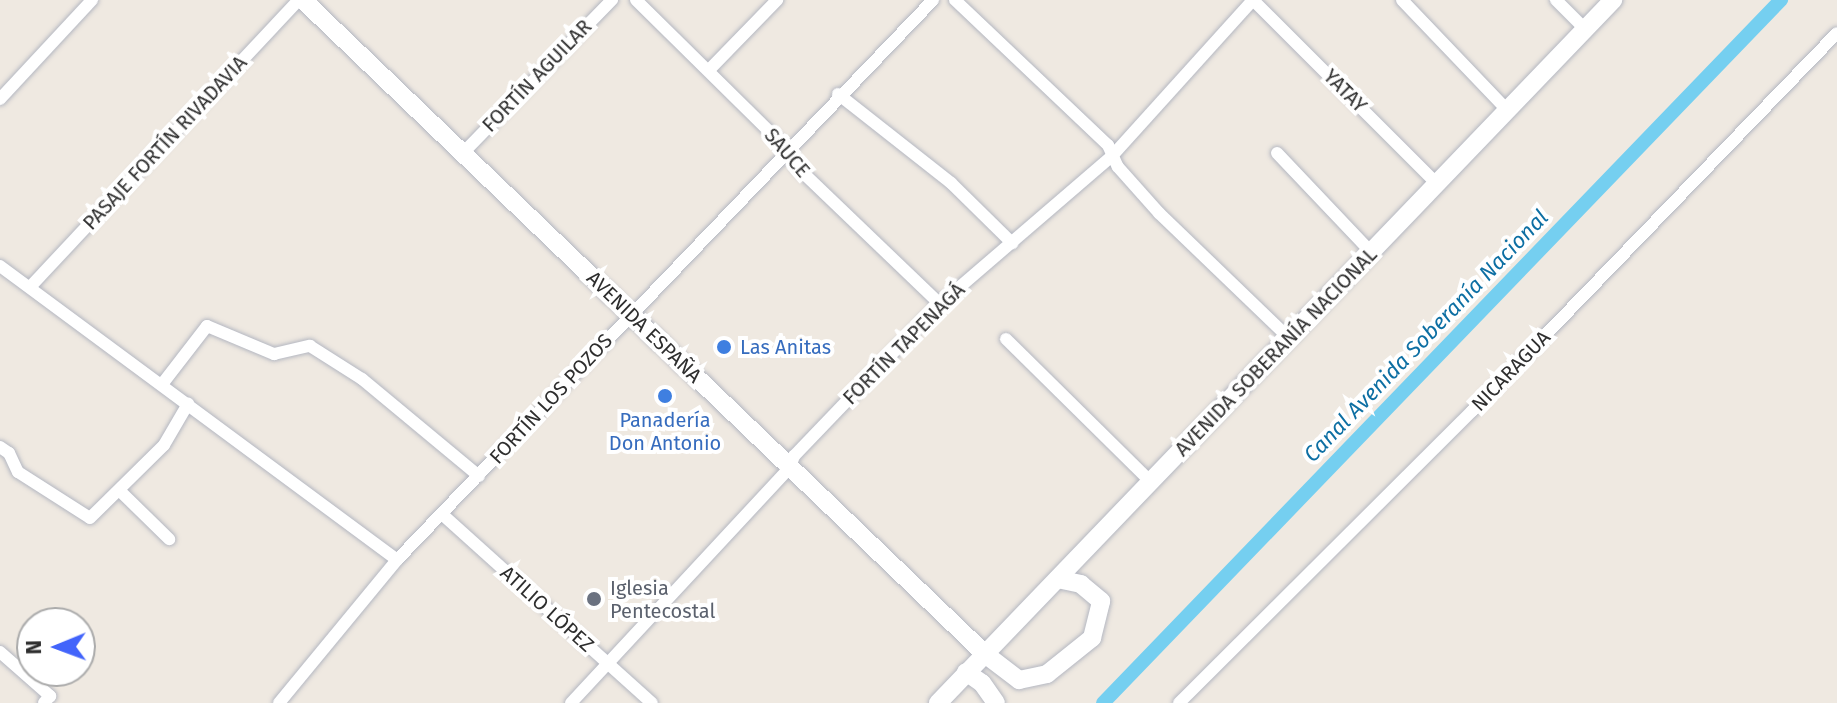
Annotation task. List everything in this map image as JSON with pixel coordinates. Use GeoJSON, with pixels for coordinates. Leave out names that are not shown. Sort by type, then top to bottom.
{"type":"FeatureCollection","features":[{"type":"Feature","properties":{"kind":"main road","name":"AVENIDA ESPAÑA"},"geometry":{"type":"LineString","coordinates":[[301,0],[985,654],[1019,680],[1047,674],[1092,638],[1101,601],[1081,584],[1058,579]]}},
{"type":"Feature","properties":{"kind":"main road","name":"AVENIDA SOBERANÍA NACIONAL"},"geometry":{"type":"LineString","coordinates":[[938,703],[1613,0]]}},
{"type":"Feature","properties":{"kind":"main road"},"geometry":{"type":"LineString","coordinates":[[966,672],[982,683],[996,703]]}},
{"type":"Feature","properties":{"kind":"street"},"geometry":{"type":"LineString","coordinates":[[0,99],[92,0]]}},
{"type":"Feature","properties":{"kind":"street","name":"PASAJE FORTÍN RIVADAVIA"},"geometry":{"type":"LineString","coordinates":[[31,286],[301,0]]}},
{"type":"Feature","properties":{"kind":"street","name":"FORTÍN AGUILAR"},"geometry":{"type":"LineString","coordinates":[[463,153],[612,0]]}},
{"type":"Feature","properties":{"kind":"street","name":"SAUCE"},"geometry":{"type":"LineString","coordinates":[[636,0],[788,150],[796,166],[940,304]]}},
{"type":"Feature","properties":{"kind":"street"},"geometry":{"type":"LineString","coordinates":[[709,70],[777,0]]}},
{"type":"Feature","properties":{"kind":"street","name":"FORTÍN LOS POZOS"},"geometry":{"type":"LineString","coordinates":[[279,703],[397,560],[443,515],[838,94],[933,0]]}},
{"type":"Feature","properties":{"kind":"street"},"geometry":{"type":"LineString","coordinates":[[955,0],[1108,145],[1112,156],[1159,213],[1289,338]]}},
{"type":"Feature","properties":{"kind":"street"},"geometry":{"type":"LineString","coordinates":[[1402,0],[1507,110]]}},
{"type":"Feature","properties":{"kind":"street","name":"FORTÍN TAPENAGÁ"},"geometry":{"type":"LineString","coordinates":[[571,703],[790,467],[794,456],[940,304],[1112,156],[1253,1]]}},
{"type":"Feature","properties":{"kind":"street","name":"YATAY"},"geometry":{"type":"LineString","coordinates":[[1253,1],[1437,184]]}},
{"type":"Feature","properties":{"kind":"street"},"geometry":{"type":"LineString","coordinates":[[1566,3],[1585,29]]}},
{"type":"Feature","properties":{"kind":"street","name":"NICARAGUA"},"geometry":{"type":"LineString","coordinates":[[1179,703],[1472,411],[1837,33]]}},
{"type":"Feature","properties":{"kind":"street"},"geometry":{"type":"LineString","coordinates":[[838,94],[951,183],[1012,243]]}},
{"type":"Feature","properties":{"kind":"street"},"geometry":{"type":"LineString","coordinates":[[1277,153],[1371,252]]}},
{"type":"Feature","properties":{"kind":"street"},"geometry":{"type":"LineString","coordinates":[[0,266],[163,383],[397,560]]}},
{"type":"Feature","properties":{"kind":"street"},"geometry":{"type":"LineString","coordinates":[[163,383],[207,326],[274,354],[310,346],[362,379],[479,476]]}},
{"type":"Feature","properties":{"kind":"street"},"geometry":{"type":"LineString","coordinates":[[1006,339],[1151,482]]}},
{"type":"Feature","properties":{"kind":"street"},"geometry":{"type":"LineString","coordinates":[[0,447],[9,453],[18,472],[90,518],[164,445],[188,404]]}},
{"type":"Feature","properties":{"kind":"street"},"geometry":{"type":"LineString","coordinates":[[120,491],[169,539]]}},
{"type":"Feature","properties":{"kind":"street","name":"ATILIO LÓPEZ"},"geometry":{"type":"LineString","coordinates":[[443,515],[652,703]]}},
{"type":"Feature","properties":{"kind":"street"},"geometry":{"type":"LineString","coordinates":[[0,652],[50,696],[44,703]]}},
{"type":"Feature","properties":{"kind":"waterway","name":"Canal Avenida Soberanía Nacional"},"geometry":{"type":"LineString","coordinates":[[1103,703],[1781,0]]}},
{"type":"Feature","properties":{"kind":"place","name":"Las Anitas"},"geometry":{"type":"Point","coordinates":[724,347]}},
{"type":"Feature","properties":{"kind":"place","name":"Panadería Don Antonio"},"geometry":{"type":"Point","coordinates":[665,396]}},
{"type":"Feature","properties":{"kind":"place","name":"Iglesia Pentecostal"},"geometry":{"type":"Point","coordinates":[594,599]}}]}
